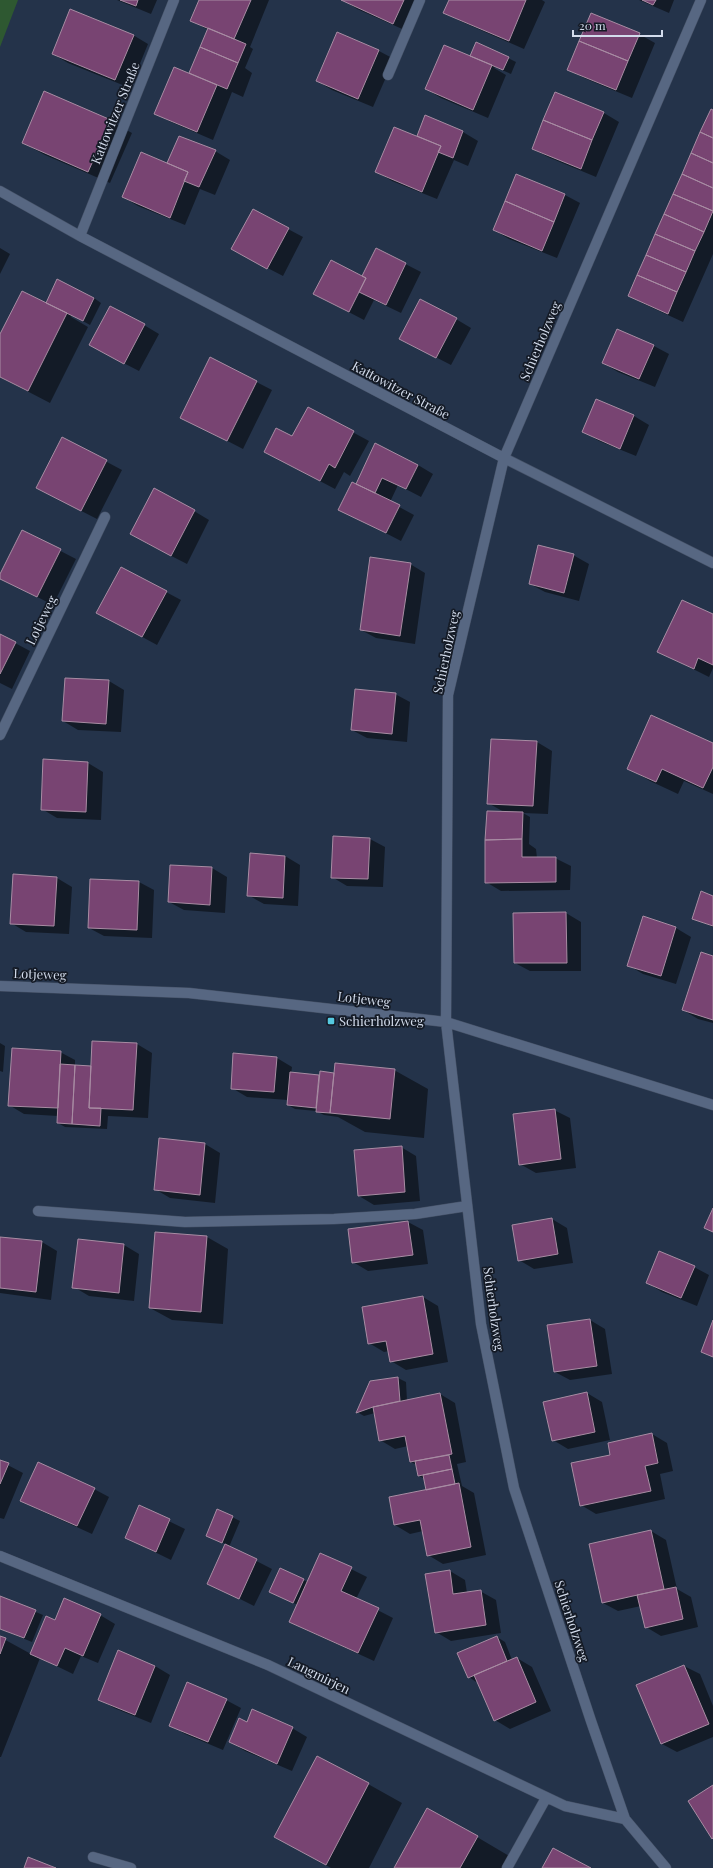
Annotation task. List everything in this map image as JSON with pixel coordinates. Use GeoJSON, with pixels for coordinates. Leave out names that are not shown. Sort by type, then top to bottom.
{"type":"FeatureCollection","features":[{"type":"Feature","properties":{"kind":"street","name":"Kattowitzer Straße"},"geometry":{"type":"LineString","coordinates":[[80,236],[174,0]]}},
{"type":"Feature","properties":{"kind":"street"},"geometry":{"type":"LineString","coordinates":[[388,74],[420,0]]}},
{"type":"Feature","properties":{"kind":"street","name":"Schierholzweg"},"geometry":{"type":"LineString","coordinates":[[666,1868],[625,1819],[591,1721],[514,1488],[481,1324],[446,1022],[448,695],[504,458],[701,0]]}},
{"type":"Feature","properties":{"kind":"street","name":"Kattowitzer Straße"},"geometry":{"type":"LineString","coordinates":[[0,191],[80,236],[504,458],[713,563]]}},
{"type":"Feature","properties":{"kind":"street","name":"Lotjeweg"},"geometry":{"type":"LineString","coordinates":[[0,734],[105,517]]}},
{"type":"Feature","properties":{"kind":"street","name":"Lotjeweg"},"geometry":{"type":"LineString","coordinates":[[0,986],[189,993],[446,1022],[713,1106]]}},
{"type":"Feature","properties":{"kind":"street"},"geometry":{"type":"LineString","coordinates":[[38,1210],[185,1222],[334,1219],[400,1215],[468,1206]]}},
{"type":"Feature","properties":{"kind":"street","name":"Langmirjen"},"geometry":{"type":"LineString","coordinates":[[0,1556],[268,1665],[564,1806],[625,1819]]}},
{"type":"Feature","properties":{"kind":"street"},"geometry":{"type":"LineString","coordinates":[[507,1868],[546,1798]]}},
{"type":"Feature","properties":{"kind":"street"},"geometry":{"type":"LineString","coordinates":[[93,1857],[132,1868]]}},
{"type":"Feature","properties":{"kind":"green space"},"geometry":{"type":"Polygon","coordinates":[[[0,0],[18,0],[0,47],[0,0]]]}},
{"type":"Feature","properties":{"kind":"building"},"geometry":{"type":"Polygon","coordinates":[[[120,0],[138,0],[136,6],[120,0]]]}},
{"type":"Feature","properties":{"kind":"building"},"geometry":{"type":"Polygon","coordinates":[[[199,0],[251,0],[234,39],[190,21],[199,0]]]}},
{"type":"Feature","properties":{"kind":"building"},"geometry":{"type":"Polygon","coordinates":[[[341,0],[404,0],[393,24],[341,0]]]}},
{"type":"Feature","properties":{"kind":"building"},"geometry":{"type":"Polygon","coordinates":[[[449,0],[526,0],[509,41],[443,13],[449,0]]]}},
{"type":"Feature","properties":{"kind":"building"},"geometry":{"type":"Polygon","coordinates":[[[642,0],[656,0],[653,5],[642,0]]]}},
{"type":"Feature","properties":{"kind":"building"},"geometry":{"type":"Polygon","coordinates":[[[70,9],[134,35],[115,80],[52,54],[70,9]]]}},
{"type":"Feature","properties":{"kind":"building"},"geometry":{"type":"Polygon","coordinates":[[[591,13],[640,33],[628,61],[579,41],[591,13]]]}},
{"type":"Feature","properties":{"kind":"building"},"geometry":{"type":"Polygon","coordinates":[[[208,28],[246,44],[238,63],[200,47],[208,28]]]}},
{"type":"Feature","properties":{"kind":"building"},"geometry":{"type":"Polygon","coordinates":[[[337,32],[379,50],[358,99],[316,81],[337,32]]]}},
{"type":"Feature","properties":{"kind":"building"},"geometry":{"type":"Polygon","coordinates":[[[579,41],[628,61],[616,90],[567,70],[579,41]]]}},
{"type":"Feature","properties":{"kind":"building"},"geometry":{"type":"Polygon","coordinates":[[[476,42],[509,57],[503,70],[470,56],[476,42]]]}},
{"type":"Feature","properties":{"kind":"building"},"geometry":{"type":"Polygon","coordinates":[[[444,45],[492,65],[473,110],[425,89],[444,45]]]}},
{"type":"Feature","properties":{"kind":"building"},"geometry":{"type":"Polygon","coordinates":[[[200,47],[238,63],[227,89],[189,73],[200,47]]]}},
{"type":"Feature","properties":{"kind":"building"},"geometry":{"type":"Polygon","coordinates":[[[174,67],[217,85],[197,132],[154,114],[174,67]]]}},
{"type":"Feature","properties":{"kind":"building"},"geometry":{"type":"Polygon","coordinates":[[[44,91],[111,120],[88,172],[22,143],[44,91]]]}},
{"type":"Feature","properties":{"kind":"building"},"geometry":{"type":"Polygon","coordinates":[[[555,92],[604,112],[592,140],[543,120],[555,92]]]}},
{"type":"Feature","properties":{"kind":"building"},"geometry":{"type":"Polygon","coordinates":[[[711,109],[713,110],[713,138],[700,132],[711,109]]]}},
{"type":"Feature","properties":{"kind":"building"},"geometry":{"type":"Polygon","coordinates":[[[425,115],[463,131],[453,158],[438,152],[441,146],[417,136],[425,115]]]}},
{"type":"Feature","properties":{"kind":"building"},"geometry":{"type":"Polygon","coordinates":[[[543,120],[592,140],[581,169],[532,149],[543,120]]]}},
{"type":"Feature","properties":{"kind":"building"},"geometry":{"type":"Polygon","coordinates":[[[394,127],[441,146],[422,192],[375,172],[394,127]]]}},
{"type":"Feature","properties":{"kind":"building"},"geometry":{"type":"Polygon","coordinates":[[[700,132],[713,138],[713,163],[691,153],[700,132]]]}},
{"type":"Feature","properties":{"kind":"building"},"geometry":{"type":"Polygon","coordinates":[[[179,136],[216,150],[199,187],[184,181],[188,172],[167,163],[179,136]]]}},
{"type":"Feature","properties":{"kind":"building"},"geometry":{"type":"Polygon","coordinates":[[[141,152],[188,172],[170,218],[122,197],[141,152]]]}},
{"type":"Feature","properties":{"kind":"building"},"geometry":{"type":"Polygon","coordinates":[[[691,153],[713,163],[713,188],[682,174],[691,153]]]}},
{"type":"Feature","properties":{"kind":"building"},"geometry":{"type":"Polygon","coordinates":[[[516,174],[565,194],[554,222],[505,201],[516,174]]]}},
{"type":"Feature","properties":{"kind":"building"},"geometry":{"type":"Polygon","coordinates":[[[682,174],[713,188],[713,211],[673,194],[682,174]]]}},
{"type":"Feature","properties":{"kind":"building"},"geometry":{"type":"Polygon","coordinates":[[[673,194],[713,211],[704,232],[664,214],[673,194]]]}},
{"type":"Feature","properties":{"kind":"building"},"geometry":{"type":"Polygon","coordinates":[[[505,201],[554,222],[542,251],[493,230],[505,201]]]}},
{"type":"Feature","properties":{"kind":"building"},"geometry":{"type":"Polygon","coordinates":[[[253,209],[289,228],[267,269],[231,249],[253,209]]]}},
{"type":"Feature","properties":{"kind":"building"},"geometry":{"type":"Polygon","coordinates":[[[664,214],[704,232],[695,251],[655,234],[664,214]]]}},
{"type":"Feature","properties":{"kind":"building"},"geometry":{"type":"Polygon","coordinates":[[[655,234],[695,251],[686,272],[646,255],[655,234]]]}},
{"type":"Feature","properties":{"kind":"building"},"geometry":{"type":"Polygon","coordinates":[[[376,248],[406,263],[386,305],[359,292],[366,278],[362,276],[376,248]]]}},
{"type":"Feature","properties":{"kind":"building"},"geometry":{"type":"Polygon","coordinates":[[[646,255],[686,272],[677,292],[637,275],[646,255]]]}},
{"type":"Feature","properties":{"kind":"building"},"geometry":{"type":"Polygon","coordinates":[[[331,260],[366,278],[349,312],[313,294],[331,260]]]}},
{"type":"Feature","properties":{"kind":"building"},"geometry":{"type":"Polygon","coordinates":[[[637,275],[677,292],[668,314],[628,296],[637,275]]]}},
{"type":"Feature","properties":{"kind":"building"},"geometry":{"type":"Polygon","coordinates":[[[57,279],[94,298],[83,321],[46,303],[57,279]]]}},
{"type":"Feature","properties":{"kind":"building"},"geometry":{"type":"Polygon","coordinates":[[[22,291],[67,313],[28,391],[0,377],[0,334],[22,291]]]}},
{"type":"Feature","properties":{"kind":"building"},"geometry":{"type":"Polygon","coordinates":[[[420,299],[457,318],[436,358],[399,339],[420,299]]]}},
{"type":"Feature","properties":{"kind":"building"},"geometry":{"type":"Polygon","coordinates":[[[110,306],[145,324],[124,364],[89,345],[110,306]]]}},
{"type":"Feature","properties":{"kind":"building"},"geometry":{"type":"Polygon","coordinates":[[[617,329],[654,345],[639,379],[602,363],[617,329]]]}},
{"type":"Feature","properties":{"kind":"building"},"geometry":{"type":"Polygon","coordinates":[[[210,357],[257,381],[227,441],[180,418],[210,357]]]}},
{"type":"Feature","properties":{"kind":"building"},"geometry":{"type":"Polygon","coordinates":[[[596,399],[634,415],[620,449],[582,432],[596,399]]]}},
{"type":"Feature","properties":{"kind":"building"},"geometry":{"type":"Polygon","coordinates":[[[308,407],[354,431],[335,468],[329,464],[320,481],[264,452],[276,428],[292,436],[308,407]]]}},
{"type":"Feature","properties":{"kind":"building"},"geometry":{"type":"Polygon","coordinates":[[[62,437],[107,460],[81,511],[36,488],[62,437]]]}},
{"type":"Feature","properties":{"kind":"building"},"geometry":{"type":"Polygon","coordinates":[[[375,443],[418,465],[406,489],[382,478],[375,493],[356,484],[375,443]]]}},
{"type":"Feature","properties":{"kind":"building"},"geometry":{"type":"Polygon","coordinates":[[[352,482],[400,505],[386,533],[338,510],[352,482]]]}},
{"type":"Feature","properties":{"kind":"building"},"geometry":{"type":"Polygon","coordinates":[[[154,488],[195,510],[171,556],[130,534],[154,488]]]}},
{"type":"Feature","properties":{"kind":"building"},"geometry":{"type":"Polygon","coordinates":[[[22,530],[61,549],[37,597],[0,579],[0,574],[22,530]]]}},
{"type":"Feature","properties":{"kind":"building"},"geometry":{"type":"Polygon","coordinates":[[[538,545],[574,554],[564,593],[529,584],[538,545]]]}},
{"type":"Feature","properties":{"kind":"building"},"geometry":{"type":"Polygon","coordinates":[[[370,557],[411,563],[400,636],[360,630],[370,557]]]}},
{"type":"Feature","properties":{"kind":"building"},"geometry":{"type":"Polygon","coordinates":[[[121,567],[167,591],[142,637],[96,613],[121,567]]]}},
{"type":"Feature","properties":{"kind":"building"},"geometry":{"type":"Polygon","coordinates":[[[682,600],[713,614],[713,665],[698,658],[694,669],[657,652],[682,600]]]}},
{"type":"Feature","properties":{"kind":"building"},"geometry":{"type":"Polygon","coordinates":[[[0,634],[16,642],[0,674],[0,634]]]}},
{"type":"Feature","properties":{"kind":"building"},"geometry":{"type":"Polygon","coordinates":[[[65,678],[109,680],[106,724],[62,721],[65,678]]]}},
{"type":"Feature","properties":{"kind":"building"},"geometry":{"type":"Polygon","coordinates":[[[355,689],[396,693],[392,734],[351,730],[355,689]]]}},
{"type":"Feature","properties":{"kind":"building"},"geometry":{"type":"Polygon","coordinates":[[[651,715],[713,743],[713,767],[703,788],[662,769],[656,782],[627,769],[651,715]]]}},
{"type":"Feature","properties":{"kind":"building"},"geometry":{"type":"Polygon","coordinates":[[[491,739],[537,741],[533,806],[487,804],[491,739]]]}},
{"type":"Feature","properties":{"kind":"building"},"geometry":{"type":"Polygon","coordinates":[[[43,759],[88,762],[86,812],[41,810],[43,759]]]}},
{"type":"Feature","properties":{"kind":"building"},"geometry":{"type":"Polygon","coordinates":[[[487,811],[523,812],[522,839],[485,840],[487,811]]]}},
{"type":"Feature","properties":{"kind":"building"},"geometry":{"type":"Polygon","coordinates":[[[333,836],[370,838],[368,879],[331,878],[333,836]]]}},
{"type":"Feature","properties":{"kind":"building"},"geometry":{"type":"Polygon","coordinates":[[[522,839],[522,857],[556,857],[556,882],[485,883],[485,840],[522,839]]]}},
{"type":"Feature","properties":{"kind":"building"},"geometry":{"type":"Polygon","coordinates":[[[250,853],[285,856],[283,898],[247,896],[250,853]]]}},
{"type":"Feature","properties":{"kind":"building"},"geometry":{"type":"Polygon","coordinates":[[[170,865],[212,867],[210,905],[168,902],[170,865]]]}},
{"type":"Feature","properties":{"kind":"building"},"geometry":{"type":"Polygon","coordinates":[[[13,874],[57,877],[54,926],[10,924],[13,874]]]}},
{"type":"Feature","properties":{"kind":"building"},"geometry":{"type":"Polygon","coordinates":[[[90,879],[139,881],[137,930],[88,928],[90,879]]]}},
{"type":"Feature","properties":{"kind":"building"},"geometry":{"type":"Polygon","coordinates":[[[701,891],[713,896],[713,926],[692,919],[701,891]]]}},
{"type":"Feature","properties":{"kind":"building"},"geometry":{"type":"Polygon","coordinates":[[[566,912],[567,963],[514,963],[513,913],[566,912]]]}},
{"type":"Feature","properties":{"kind":"building"},"geometry":{"type":"Polygon","coordinates":[[[643,916],[676,927],[661,976],[627,966],[643,916]]]}},
{"type":"Feature","properties":{"kind":"building"},"geometry":{"type":"Polygon","coordinates":[[[701,952],[713,956],[713,1020],[682,1010],[701,952]]]}},
{"type":"Feature","properties":{"kind":"building"},"geometry":{"type":"Polygon","coordinates":[[[92,1041],[137,1043],[133,1110],[89,1108],[92,1041]]]}},
{"type":"Feature","properties":{"kind":"building"},"geometry":{"type":"Polygon","coordinates":[[[12,1048],[61,1051],[58,1108],[8,1106],[12,1048]]]}},
{"type":"Feature","properties":{"kind":"building"},"geometry":{"type":"Polygon","coordinates":[[[233,1053],[277,1057],[274,1092],[231,1089],[233,1053]]]}},
{"type":"Feature","properties":{"kind":"building"},"geometry":{"type":"Polygon","coordinates":[[[335,1063],[395,1069],[390,1119],[330,1113],[335,1063]]]}},
{"type":"Feature","properties":{"kind":"building"},"geometry":{"type":"Polygon","coordinates":[[[60,1064],[75,1065],[72,1124],[57,1123],[60,1064]]]}},
{"type":"Feature","properties":{"kind":"building"},"geometry":{"type":"Polygon","coordinates":[[[75,1065],[91,1066],[89,1108],[101,1108],[100,1126],[72,1124],[75,1065]]]}},
{"type":"Feature","properties":{"kind":"building"},"geometry":{"type":"Polygon","coordinates":[[[320,1071],[334,1073],[330,1113],[316,1112],[320,1071]]]}},
{"type":"Feature","properties":{"kind":"building"},"geometry":{"type":"Polygon","coordinates":[[[290,1072],[319,1075],[316,1108],[287,1105],[290,1072]]]}},
{"type":"Feature","properties":{"kind":"building"},"geometry":{"type":"Polygon","coordinates":[[[555,1109],[561,1159],[519,1165],[513,1114],[555,1109]]]}},
{"type":"Feature","properties":{"kind":"building"},"geometry":{"type":"Polygon","coordinates":[[[159,1138],[205,1143],[200,1195],[154,1190],[159,1138]]]}},
{"type":"Feature","properties":{"kind":"building"},"geometry":{"type":"Polygon","coordinates":[[[402,1146],[405,1192],[358,1196],[354,1150],[402,1146]]]}},
{"type":"Feature","properties":{"kind":"building"},"geometry":{"type":"Polygon","coordinates":[[[713,1208],[713,1232],[704,1228],[713,1208]]]}},
{"type":"Feature","properties":{"kind":"building"},"geometry":{"type":"Polygon","coordinates":[[[552,1218],[558,1254],[518,1261],[512,1225],[552,1218]]]}},
{"type":"Feature","properties":{"kind":"building"},"geometry":{"type":"Polygon","coordinates":[[[408,1221],[413,1255],[352,1263],[348,1229],[408,1221]]]}},
{"type":"Feature","properties":{"kind":"building"},"geometry":{"type":"Polygon","coordinates":[[[155,1232],[207,1236],[201,1312],[149,1308],[155,1232]]]}},
{"type":"Feature","properties":{"kind":"building"},"geometry":{"type":"Polygon","coordinates":[[[0,1237],[42,1241],[36,1292],[0,1288],[0,1237]]]}},
{"type":"Feature","properties":{"kind":"building"},"geometry":{"type":"Polygon","coordinates":[[[78,1239],[124,1244],[119,1293],[72,1288],[78,1239]]]}},
{"type":"Feature","properties":{"kind":"building"},"geometry":{"type":"Polygon","coordinates":[[[659,1251],[695,1266],[681,1298],[646,1283],[659,1251]]]}},
{"type":"Feature","properties":{"kind":"building"},"geometry":{"type":"Polygon","coordinates":[[[423,1296],[433,1354],[390,1362],[386,1341],[368,1344],[362,1307],[423,1296]]]}},
{"type":"Feature","properties":{"kind":"building"},"geometry":{"type":"Polygon","coordinates":[[[590,1319],[597,1366],[554,1372],[547,1325],[590,1319]]]}},
{"type":"Feature","properties":{"kind":"building"},"geometry":{"type":"Polygon","coordinates":[[[713,1320],[713,1357],[701,1352],[713,1320]]]}},
{"type":"Feature","properties":{"kind":"building"},"geometry":{"type":"Polygon","coordinates":[[[398,1377],[400,1401],[373,1407],[356,1413],[370,1381],[398,1377]]]}},
{"type":"Feature","properties":{"kind":"building"},"geometry":{"type":"Polygon","coordinates":[[[587,1392],[595,1432],[552,1441],[543,1402],[587,1392]]]}},
{"type":"Feature","properties":{"kind":"building"},"geometry":{"type":"Polygon","coordinates":[[[440,1393],[452,1454],[410,1462],[405,1436],[379,1441],[373,1407],[440,1393]]]}},
{"type":"Feature","properties":{"kind":"building"},"geometry":{"type":"Polygon","coordinates":[[[652,1433],[658,1463],[645,1466],[651,1491],[580,1506],[571,1463],[610,1455],[608,1443],[652,1433]]]}},
{"type":"Feature","properties":{"kind":"building"},"geometry":{"type":"Polygon","coordinates":[[[449,1455],[452,1469],[418,1476],[415,1461],[449,1455]]]}},
{"type":"Feature","properties":{"kind":"building"},"geometry":{"type":"Polygon","coordinates":[[[0,1460],[9,1463],[0,1484],[0,1460]]]}},
{"type":"Feature","properties":{"kind":"building"},"geometry":{"type":"Polygon","coordinates":[[[38,1462],[95,1488],[77,1526],[20,1501],[38,1462]]]}},
{"type":"Feature","properties":{"kind":"building"},"geometry":{"type":"Polygon","coordinates":[[[452,1469],[455,1484],[426,1490],[423,1475],[452,1469]]]}},
{"type":"Feature","properties":{"kind":"building"},"geometry":{"type":"Polygon","coordinates":[[[459,1483],[471,1547],[427,1556],[420,1520],[394,1525],[389,1497],[459,1483]]]}},
{"type":"Feature","properties":{"kind":"building"},"geometry":{"type":"Polygon","coordinates":[[[139,1505],[170,1519],[156,1552],[125,1538],[139,1505]]]}},
{"type":"Feature","properties":{"kind":"building"},"geometry":{"type":"Polygon","coordinates":[[[217,1509],[233,1516],[222,1543],[206,1536],[217,1509]]]}},
{"type":"Feature","properties":{"kind":"building"},"geometry":{"type":"Polygon","coordinates":[[[651,1530],[664,1589],[602,1603],[589,1544],[651,1530]]]}},
{"type":"Feature","properties":{"kind":"building"},"geometry":{"type":"Polygon","coordinates":[[[225,1544],[257,1559],[239,1599],[207,1584],[225,1544]]]}},
{"type":"Feature","properties":{"kind":"building"},"geometry":{"type":"Polygon","coordinates":[[[320,1553],[352,1567],[341,1591],[379,1608],[358,1653],[289,1622],[320,1553]]]}},
{"type":"Feature","properties":{"kind":"building"},"geometry":{"type":"Polygon","coordinates":[[[280,1568],[304,1579],[293,1603],[269,1592],[280,1568]]]}},
{"type":"Feature","properties":{"kind":"building"},"geometry":{"type":"Polygon","coordinates":[[[450,1570],[453,1594],[481,1590],[486,1625],[435,1633],[425,1574],[450,1570]]]}},
{"type":"Feature","properties":{"kind":"building"},"geometry":{"type":"Polygon","coordinates":[[[676,1587],[683,1619],[645,1628],[637,1595],[676,1587]]]}},
{"type":"Feature","properties":{"kind":"building"},"geometry":{"type":"Polygon","coordinates":[[[0,1596],[36,1610],[24,1638],[0,1629],[0,1596]]]}},
{"type":"Feature","properties":{"kind":"building"},"geometry":{"type":"Polygon","coordinates":[[[64,1598],[101,1614],[83,1656],[65,1648],[57,1666],[30,1654],[46,1616],[55,1620],[64,1598]]]}},
{"type":"Feature","properties":{"kind":"building"},"geometry":{"type":"Polygon","coordinates":[[[0,1636],[6,1638],[0,1654],[0,1636]]]}},
{"type":"Feature","properties":{"kind":"building"},"geometry":{"type":"Polygon","coordinates":[[[497,1636],[507,1661],[468,1678],[457,1653],[497,1636]]]}},
{"type":"Feature","properties":{"kind":"building"},"geometry":{"type":"Polygon","coordinates":[[[118,1650],[155,1666],[135,1715],[98,1700],[118,1650]]]}},
{"type":"Feature","properties":{"kind":"building"},"geometry":{"type":"Polygon","coordinates":[[[517,1657],[536,1702],[494,1721],[474,1675],[517,1657]]]}},
{"type":"Feature","properties":{"kind":"building"},"geometry":{"type":"Polygon","coordinates":[[[684,1665],[709,1724],[661,1744],[636,1685],[684,1665]]]}},
{"type":"Feature","properties":{"kind":"building"},"geometry":{"type":"Polygon","coordinates":[[[187,1682],[227,1699],[208,1742],[169,1726],[187,1682]]]}},
{"type":"Feature","properties":{"kind":"building"},"geometry":{"type":"Polygon","coordinates":[[[252,1709],[293,1727],[277,1764],[229,1742],[239,1718],[247,1722],[252,1709]]]}},
{"type":"Feature","properties":{"kind":"building"},"geometry":{"type":"Polygon","coordinates":[[[317,1756],[369,1783],[326,1865],[274,1837],[317,1756]]]}},
{"type":"Feature","properties":{"kind":"building"},"geometry":{"type":"Polygon","coordinates":[[[713,1785],[713,1838],[712,1839],[688,1801],[713,1785]]]}},
{"type":"Feature","properties":{"kind":"building"},"geometry":{"type":"Polygon","coordinates":[[[427,1808],[478,1836],[460,1868],[394,1868],[427,1808]]]}},
{"type":"Feature","properties":{"kind":"building"},"geometry":{"type":"Polygon","coordinates":[[[553,1848],[591,1868],[542,1868],[553,1848]]]}},
{"type":"Feature","properties":{"kind":"building"},"geometry":{"type":"Polygon","coordinates":[[[28,1857],[56,1868],[24,1868],[28,1857]]]}},
{"type":"Feature","properties":{"kind":"place","name":"Schierholzweg"},"geometry":{"type":"Point","coordinates":[331,1021]}}]}
